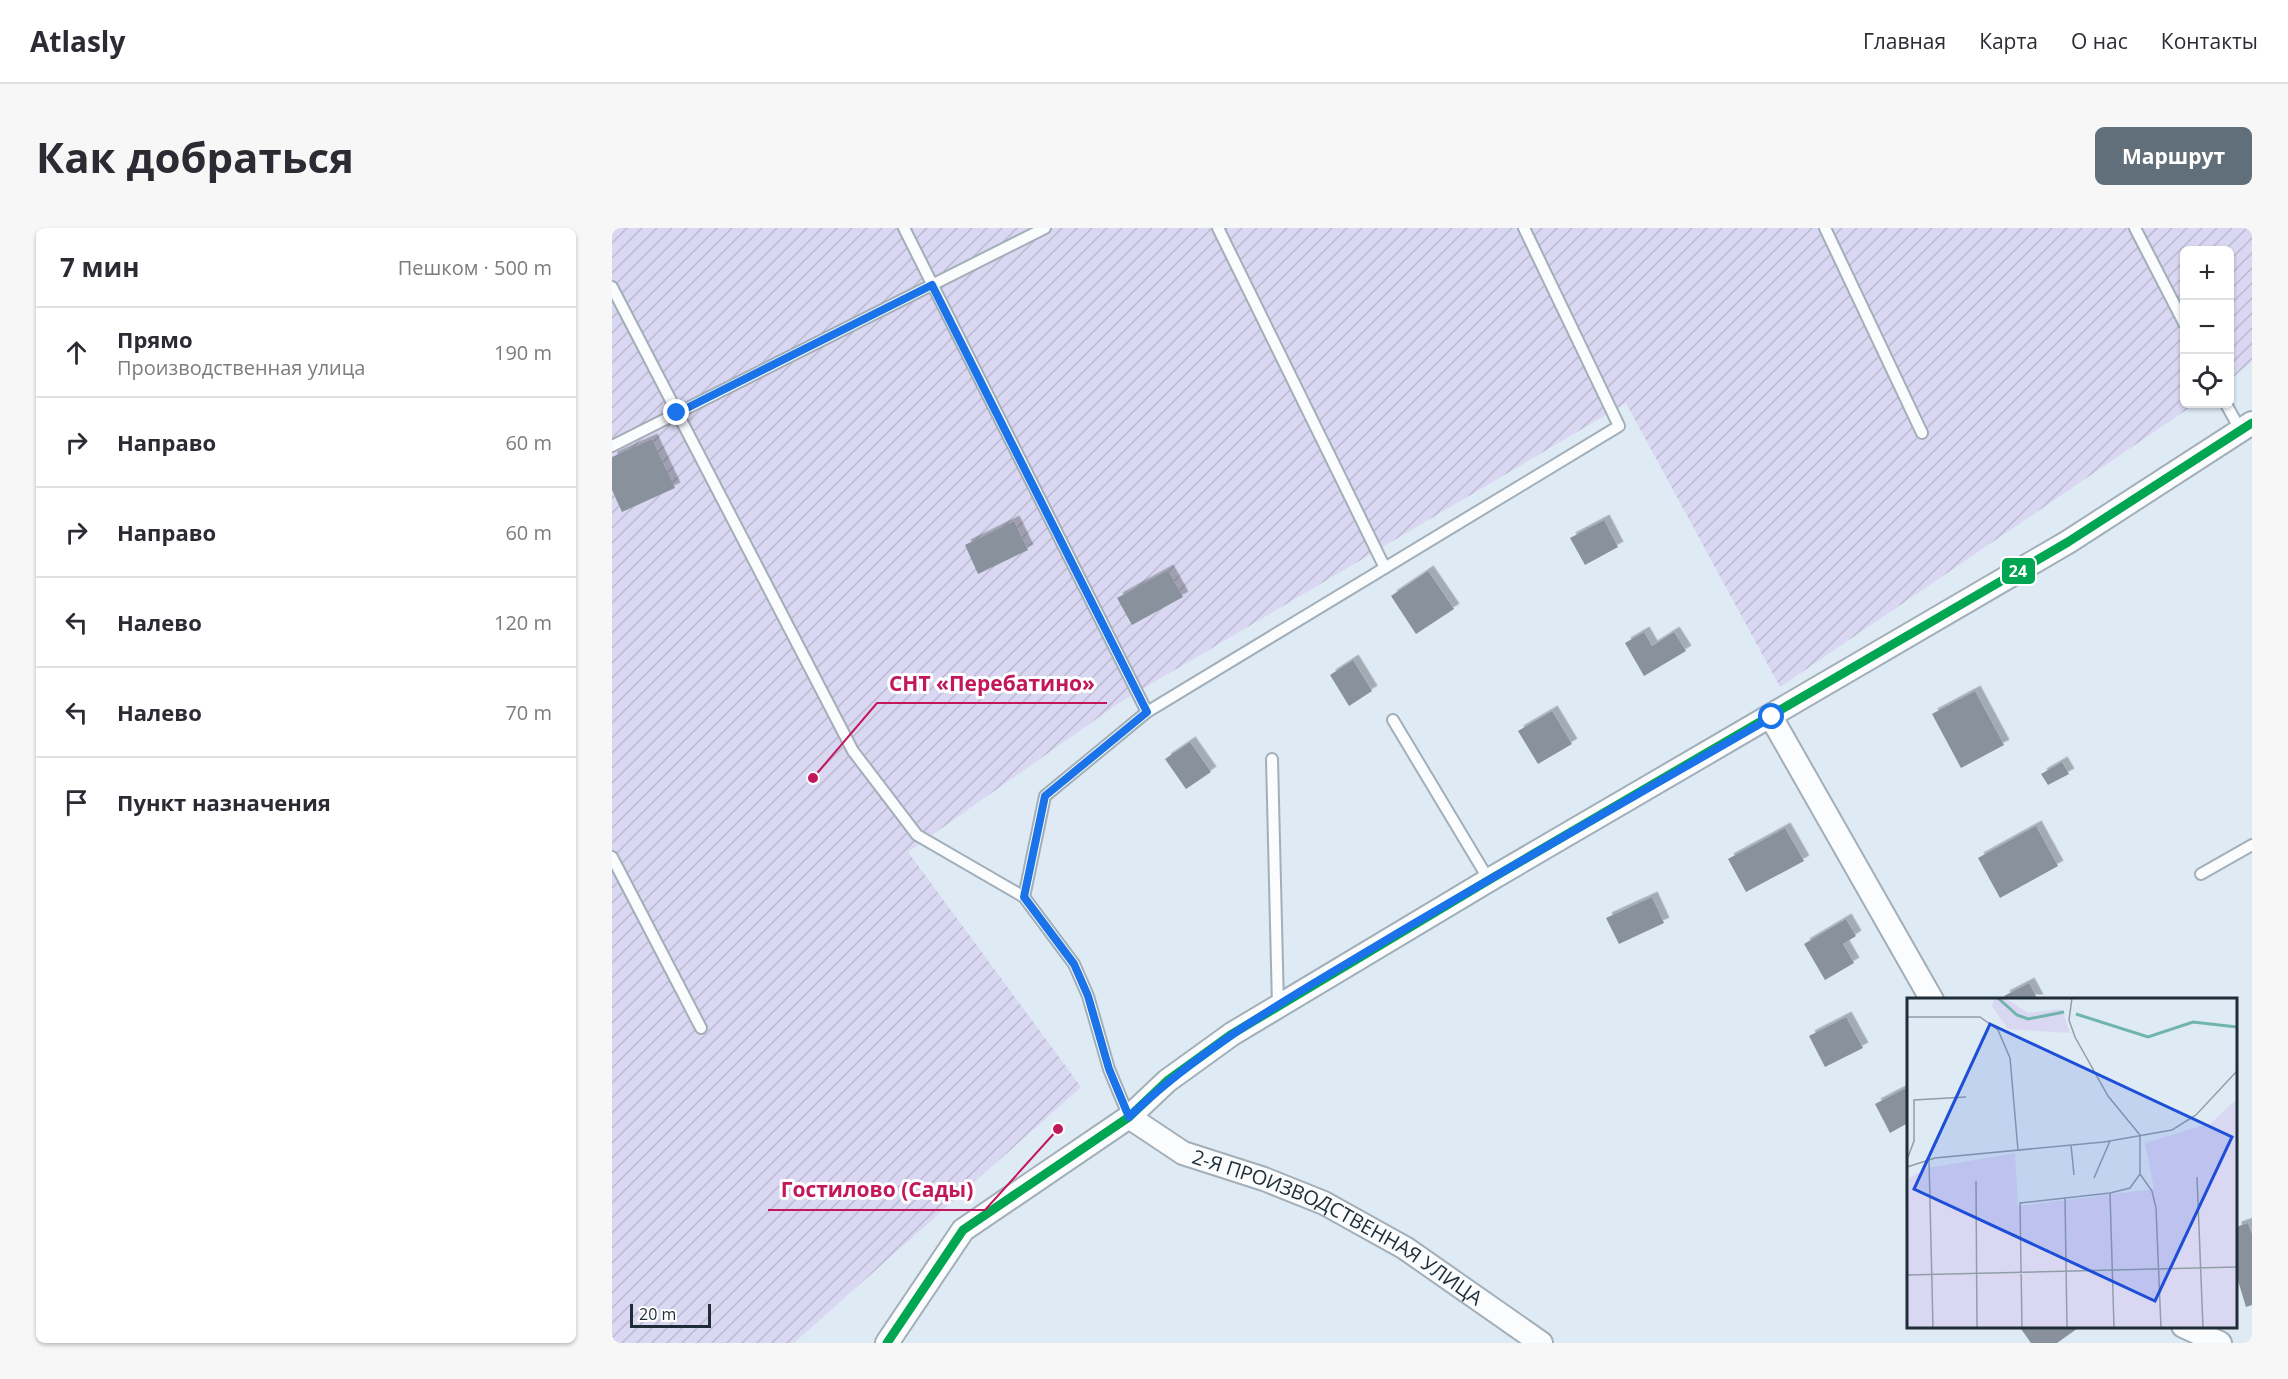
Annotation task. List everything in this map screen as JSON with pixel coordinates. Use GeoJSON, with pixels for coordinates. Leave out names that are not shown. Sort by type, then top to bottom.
{"type":"FeatureCollection","features":[{"type":"Feature","properties":{"kind":"street"},"geometry":{"type":"LineString","coordinates":[[887,1343],[963,1230],[1129,1117],[1167,1080],[1278,1006],[1489,880],[1772,717],[2068,542],[2246,427]]}},
{"type":"Feature","properties":{"kind":"street"},"geometry":{"type":"LineString","coordinates":[[1772,717],[1931,998]]}},
{"type":"Feature","properties":{"kind":"street","name":"2-Я ПРОИЗВОДСТВЕННАЯ УЛИЦА"},"geometry":{"type":"LineString","coordinates":[[1129,1117],[1183,1153],[1264,1179],[1324,1203],[1406,1248],[1541,1343]]}},
{"type":"Feature","properties":{"kind":"street"},"geometry":{"type":"LineString","coordinates":[[2187,1328],[2220,1343]]}},
{"type":"Feature","properties":{"kind":"lane"},"geometry":{"type":"LineString","coordinates":[[904,228],[1147,712]]}},
{"type":"Feature","properties":{"kind":"lane"},"geometry":{"type":"LineString","coordinates":[[612,446],[1045,228]]}},
{"type":"Feature","properties":{"kind":"lane"},"geometry":{"type":"LineString","coordinates":[[1218,228],[1384,568]]}},
{"type":"Feature","properties":{"kind":"lane"},"geometry":{"type":"LineString","coordinates":[[1024,897],[1045,796],[1147,712],[1619,426],[1524,228]]}},
{"type":"Feature","properties":{"kind":"lane"},"geometry":{"type":"LineString","coordinates":[[1826,228],[1922,433]]}},
{"type":"Feature","properties":{"kind":"lane"},"geometry":{"type":"LineString","coordinates":[[2135,228],[2180,315]]}},
{"type":"Feature","properties":{"kind":"lane"},"geometry":{"type":"LineString","coordinates":[[612,287],[853,752],[917,835],[1024,897],[1074,964],[1088,996],[1109,1069],[1129,1117]]}},
{"type":"Feature","properties":{"kind":"lane"},"geometry":{"type":"LineString","coordinates":[[2229,408],[2246,427]]}},
{"type":"Feature","properties":{"kind":"lane"},"geometry":{"type":"LineString","coordinates":[[1393,720],[1489,880]]}},
{"type":"Feature","properties":{"kind":"lane"},"geometry":{"type":"LineString","coordinates":[[1272,759],[1278,1006]]}},
{"type":"Feature","properties":{"kind":"lane"},"geometry":{"type":"LineString","coordinates":[[2201,874],[2252,845]]}},
{"type":"Feature","properties":{"kind":"lane"},"geometry":{"type":"LineString","coordinates":[[612,857],[701,1028]]}},
{"type":"Feature","properties":{"kind":"shaded area"},"geometry":{"type":"Polygon","coordinates":[[[612,228],[2252,228],[2252,361],[2234,377],[2234,246],[2180,246],[2180,408],[2189,408],[1780,687],[1626,403],[1119,703],[908,852],[1081,1087],[794,1343],[612,1343],[612,228]]]}},
{"type":"Feature","properties":{"kind":"building"},"geometry":{"type":"Polygon","coordinates":[[[652,439],[675,488],[622,512],[612,490],[612,457],[652,439]]]}},
{"type":"Feature","properties":{"kind":"building"},"geometry":{"type":"Polygon","coordinates":[[[1604,520],[1618,547],[1585,565],[1570,538],[1604,520]]]}},
{"type":"Feature","properties":{"kind":"building"},"geometry":{"type":"Polygon","coordinates":[[[1014,521],[1028,550],[978,574],[965,545],[1014,521]]]}},
{"type":"Feature","properties":{"kind":"building"},"geometry":{"type":"Polygon","coordinates":[[[1168,570],[1183,597],[1132,625],[1117,598],[1168,570]]]}},
{"type":"Feature","properties":{"kind":"building"},"geometry":{"type":"Polygon","coordinates":[[[1428,571],[1454,609],[1416,634],[1391,596],[1428,571]]]}},
{"type":"Feature","properties":{"kind":"building"},"geometry":{"type":"Polygon","coordinates":[[[1644,632],[1652,646],[1674,632],[1686,651],[1644,676],[1625,643],[1644,632]]]}},
{"type":"Feature","properties":{"kind":"building"},"geometry":{"type":"Polygon","coordinates":[[[1353,660],[1372,691],[1349,706],[1330,675],[1353,660]]]}},
{"type":"Feature","properties":{"kind":"building"},"geometry":{"type":"Polygon","coordinates":[[[1975,691],[2004,745],[1961,768],[1932,714],[1975,691]]]}},
{"type":"Feature","properties":{"kind":"building"},"geometry":{"type":"Polygon","coordinates":[[[1552,711],[1572,744],[1538,764],[1518,731],[1552,711]]]}},
{"type":"Feature","properties":{"kind":"building"},"geometry":{"type":"Polygon","coordinates":[[[1190,742],[1211,772],[1186,789],[1165,759],[1190,742]]]}},
{"type":"Feature","properties":{"kind":"building"},"geometry":{"type":"Polygon","coordinates":[[[2062,762],[2069,774],[2048,785],[2041,774],[2062,762]]]}},
{"type":"Feature","properties":{"kind":"building"},"geometry":{"type":"Polygon","coordinates":[[[2036,826],[2058,866],[2000,898],[1978,858],[2036,826]]]}},
{"type":"Feature","properties":{"kind":"building"},"geometry":{"type":"Polygon","coordinates":[[[1785,828],[1804,861],[1746,892],[1728,859],[1785,828]]]}},
{"type":"Feature","properties":{"kind":"building"},"geometry":{"type":"Polygon","coordinates":[[[1652,897],[1664,923],[1619,944],[1606,918],[1652,897]]]}},
{"type":"Feature","properties":{"kind":"building"},"geometry":{"type":"Polygon","coordinates":[[[1846,919],[1856,936],[1843,944],[1854,963],[1825,980],[1804,944],[1846,919]]]}},
{"type":"Feature","properties":{"kind":"building"},"geometry":{"type":"Polygon","coordinates":[[[2029,983],[2037,998],[2005,998],[2004,996],[2029,983]]]}},
{"type":"Feature","properties":{"kind":"building"},"geometry":{"type":"Polygon","coordinates":[[[1846,1017],[1863,1048],[1825,1067],[1809,1036],[1846,1017]]]}},
{"type":"Feature","properties":{"kind":"building"},"geometry":{"type":"Polygon","coordinates":[[[1907,1088],[1907,1124],[1890,1133],[1875,1104],[1907,1088]]]}},
{"type":"Feature","properties":{"kind":"building"},"geometry":{"type":"Polygon","coordinates":[[[2248,1223],[2252,1234],[2252,1305],[2246,1307],[2237,1277],[2237,1227],[2248,1223]]]}},
{"type":"Feature","properties":{"kind":"building"},"geometry":{"type":"Polygon","coordinates":[[[2020,1328],[2078,1328],[2057,1343],[2031,1343],[2020,1328]]]}},
{"type":"Feature","properties":{"kind":"transit line","name":"24"},"geometry":{"type":"LineString","coordinates":[[887,1343],[963,1230],[1129,1117],[1167,1081],[1232,1034],[1489,880],[2068,542],[2252,423]]}},
{"type":"Feature","properties":{"kind":"place","name":"СНТ «Перебатино»"},"geometry":{"type":"Point","coordinates":[813,778]}},
{"type":"Feature","properties":{"kind":"place","name":"Гостилово (Сады)"},"geometry":{"type":"Point","coordinates":[1058,1129]}},
{"type":"Feature","properties":{"kind":"route"},"geometry":{"type":"LineString","coordinates":[[677,413],[932,285],[1147,712],[1045,796],[1024,897],[1074,964],[1088,996],[1109,1069],[1129,1117],[1167,1080],[1232,1034],[1489,880],[1772,717]]}}]}
